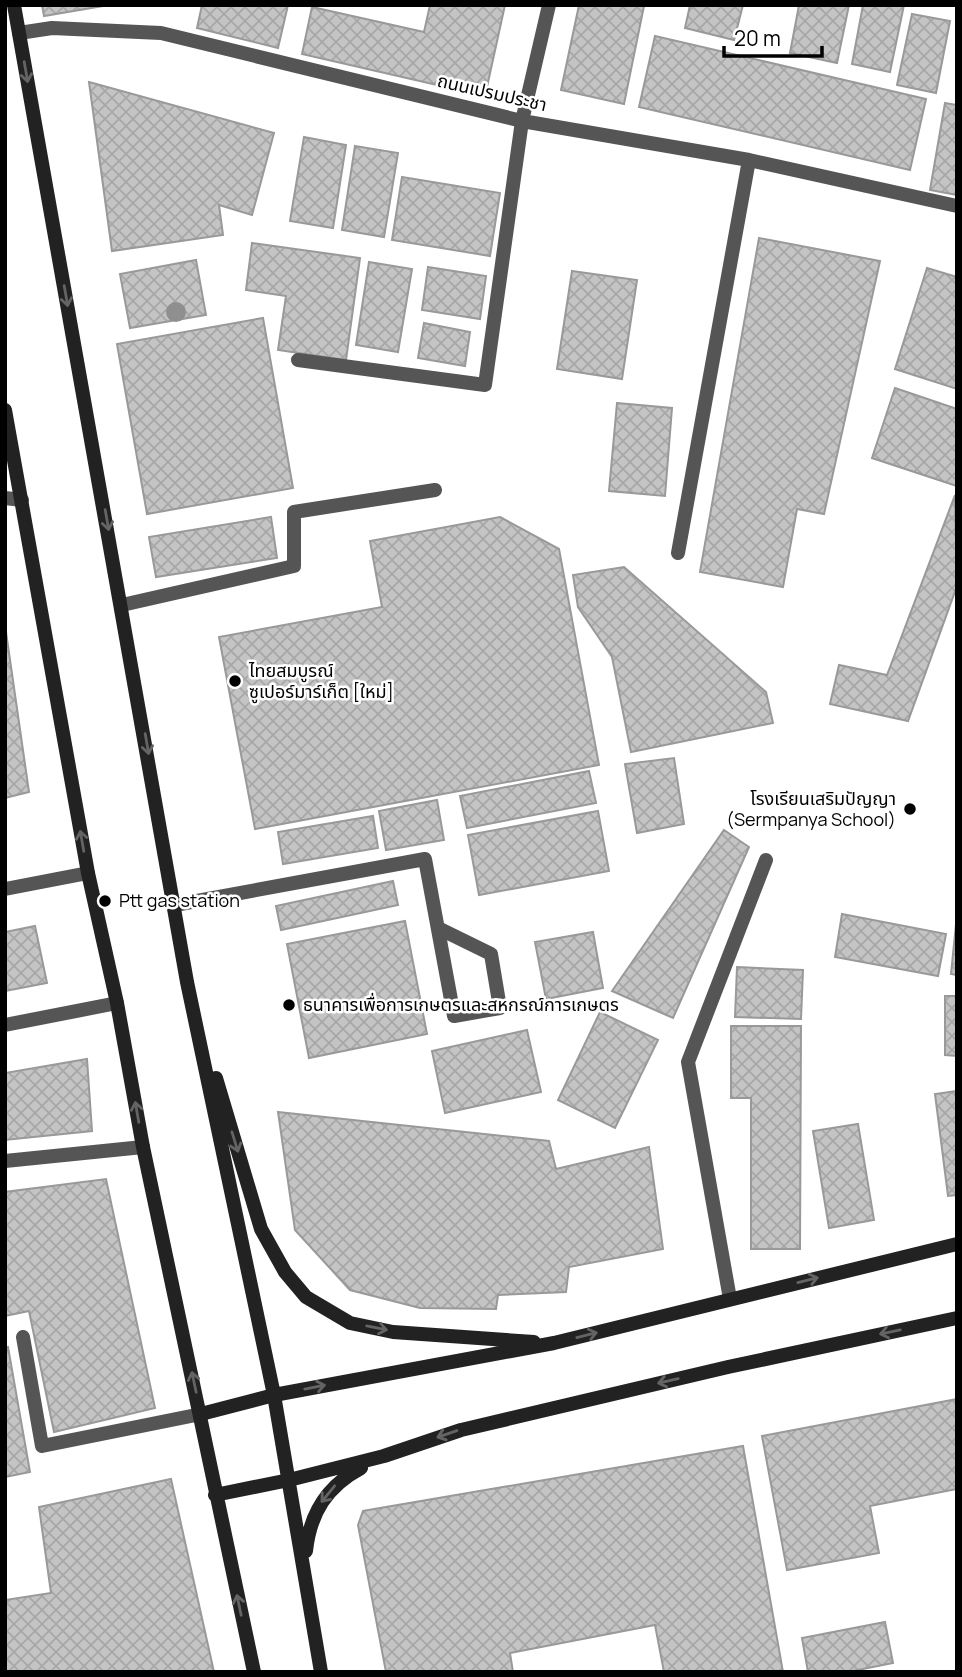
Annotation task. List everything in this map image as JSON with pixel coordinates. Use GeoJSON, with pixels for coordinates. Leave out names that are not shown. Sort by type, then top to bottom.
{"type":"FeatureCollection","features":[{"type":"Feature","properties":{"kind":"main road"},"geometry":{"type":"LineString","coordinates":[[14,5],[187,982],[274,1395],[321,1672]]}},
{"type":"Feature","properties":{"kind":"main road"},"geometry":{"type":"LineString","coordinates":[[5,410],[88,873],[254,1672]]}},
{"type":"Feature","properties":{"kind":"main road"},"geometry":{"type":"LineString","coordinates":[[187,982],[261,1229],[285,1272],[306,1297],[350,1323],[393,1332],[554,1343]]}},
{"type":"Feature","properties":{"kind":"main road"},"geometry":{"type":"LineString","coordinates":[[201,1414],[274,1395],[554,1343],[957,1244]]}},
{"type":"Feature","properties":{"kind":"main road"},"geometry":{"type":"LineString","coordinates":[[215,1494],[289,1480],[384,1456],[460,1430],[728,1367],[957,1318]]}},
{"type":"Feature","properties":{"kind":"main road"},"geometry":{"type":"LineString","coordinates":[[309,1607],[305,1559],[308,1533],[316,1511],[328,1492],[344,1477],[384,1456]]}},
{"type":"Feature","properties":{"kind":"street"},"geometry":{"type":"LineString","coordinates":[[298,360],[485,386],[522,121],[549,5]]}},
{"type":"Feature","properties":{"kind":"street","name":"ถนนเปรมประชา"},"geometry":{"type":"LineString","coordinates":[[19,33],[52,28],[161,33],[522,121],[749,160],[957,206]]}},
{"type":"Feature","properties":{"kind":"street"},"geometry":{"type":"LineString","coordinates":[[678,553],[749,160]]}},
{"type":"Feature","properties":{"kind":"street"},"geometry":{"type":"LineString","coordinates":[[122,605],[293,566],[294,512],[435,489]]}},
{"type":"Feature","properties":{"kind":"street"},"geometry":{"type":"LineString","coordinates":[[5,498],[22,500]]}},
{"type":"Feature","properties":{"kind":"street"},"geometry":{"type":"LineString","coordinates":[[175,905],[425,859],[454,1016],[500,1008],[491,954],[438,928]]}},
{"type":"Feature","properties":{"kind":"street"},"geometry":{"type":"LineString","coordinates":[[730,1299],[688,1062],[766,860]]}},
{"type":"Feature","properties":{"kind":"street"},"geometry":{"type":"LineString","coordinates":[[5,888],[88,873]]}},
{"type":"Feature","properties":{"kind":"street"},"geometry":{"type":"LineString","coordinates":[[5,1025],[117,1003]]}},
{"type":"Feature","properties":{"kind":"street"},"geometry":{"type":"LineString","coordinates":[[5,1161],[143,1147]]}},
{"type":"Feature","properties":{"kind":"street"},"geometry":{"type":"LineString","coordinates":[[23,1337],[42,1446],[201,1414]]}},
{"type":"Feature","properties":{"kind":"building"},"geometry":{"type":"Polygon","coordinates":[[[42,5],[109,5],[44,16],[42,5]]]}},
{"type":"Feature","properties":{"kind":"building"},"geometry":{"type":"Polygon","coordinates":[[[202,5],[288,5],[278,48],[197,28],[202,5]]]}},
{"type":"Feature","properties":{"kind":"building"},"geometry":{"type":"Polygon","coordinates":[[[430,5],[505,5],[485,96],[302,54],[312,7],[424,32],[430,5]]]}},
{"type":"Feature","properties":{"kind":"building"},"geometry":{"type":"Polygon","coordinates":[[[579,5],[644,6],[624,104],[561,90],[579,5]]]}},
{"type":"Feature","properties":{"kind":"building"},"geometry":{"type":"Polygon","coordinates":[[[690,5],[743,5],[734,40],[685,28],[690,5]]]}},
{"type":"Feature","properties":{"kind":"building"},"geometry":{"type":"Polygon","coordinates":[[[799,5],[849,5],[837,63],[790,53],[799,5]]]}},
{"type":"Feature","properties":{"kind":"building"},"geometry":{"type":"Polygon","coordinates":[[[863,5],[904,5],[890,72],[852,64],[863,5]]]}},
{"type":"Feature","properties":{"kind":"building"},"geometry":{"type":"Polygon","coordinates":[[[912,14],[950,21],[936,93],[897,85],[912,14]]]}},
{"type":"Feature","properties":{"kind":"building"},"geometry":{"type":"Polygon","coordinates":[[[655,36],[926,99],[910,170],[639,107],[655,36]]]}},
{"type":"Feature","properties":{"kind":"building"},"geometry":{"type":"Polygon","coordinates":[[[89,82],[274,133],[252,215],[219,205],[223,235],[112,251],[89,82]]]}},
{"type":"Feature","properties":{"kind":"building"},"geometry":{"type":"Polygon","coordinates":[[[945,103],[957,105],[957,195],[930,190],[945,103]]]}},
{"type":"Feature","properties":{"kind":"building"},"geometry":{"type":"Polygon","coordinates":[[[304,137],[346,145],[333,228],[290,221],[304,137]]]}},
{"type":"Feature","properties":{"kind":"building"},"geometry":{"type":"Polygon","coordinates":[[[355,146],[398,153],[384,237],[342,230],[355,146]]]}},
{"type":"Feature","properties":{"kind":"building"},"geometry":{"type":"Polygon","coordinates":[[[402,177],[500,193],[490,256],[392,240],[402,177]]]}},
{"type":"Feature","properties":{"kind":"building"},"geometry":{"type":"Polygon","coordinates":[[[759,238],[880,261],[824,514],[797,509],[783,587],[700,572],[759,238]]]}},
{"type":"Feature","properties":{"kind":"building"},"geometry":{"type":"Polygon","coordinates":[[[252,243],[360,258],[346,360],[278,350],[286,296],[246,290],[252,243]]]}},
{"type":"Feature","properties":{"kind":"building"},"geometry":{"type":"Polygon","coordinates":[[[196,260],[206,315],[130,328],[120,274],[196,260]]]}},
{"type":"Feature","properties":{"kind":"building"},"geometry":{"type":"Polygon","coordinates":[[[369,262],[412,269],[398,352],[356,345],[369,262]]]}},
{"type":"Feature","properties":{"kind":"building"},"geometry":{"type":"Polygon","coordinates":[[[428,267],[486,276],[480,319],[422,310],[428,267]]]}},
{"type":"Feature","properties":{"kind":"building"},"geometry":{"type":"Polygon","coordinates":[[[927,268],[957,277],[957,389],[895,369],[927,268]]]}},
{"type":"Feature","properties":{"kind":"building"},"geometry":{"type":"Polygon","coordinates":[[[572,271],[637,280],[622,379],[557,369],[572,271]]]}},
{"type":"Feature","properties":{"kind":"building"},"geometry":{"type":"Polygon","coordinates":[[[263,318],[293,488],[147,514],[117,344],[263,318]]]}},
{"type":"Feature","properties":{"kind":"building"},"geometry":{"type":"Polygon","coordinates":[[[424,323],[470,332],[465,366],[418,358],[424,323]]]}},
{"type":"Feature","properties":{"kind":"building"},"geometry":{"type":"Polygon","coordinates":[[[895,388],[957,409],[957,486],[872,458],[895,388]]]}},
{"type":"Feature","properties":{"kind":"building"},"geometry":{"type":"Polygon","coordinates":[[[617,403],[672,408],[665,496],[609,491],[617,403]]]}},
{"type":"Feature","properties":{"kind":"building"},"geometry":{"type":"Polygon","coordinates":[[[955,495],[957,586],[908,721],[830,704],[839,665],[887,675],[955,495]]]}},
{"type":"Feature","properties":{"kind":"building"},"geometry":{"type":"Polygon","coordinates":[[[271,517],[277,558],[156,577],[149,537],[271,517]]]}},
{"type":"Feature","properties":{"kind":"building"},"geometry":{"type":"Polygon","coordinates":[[[500,517],[559,549],[599,765],[255,829],[219,637],[382,607],[370,541],[500,517]]]}},
{"type":"Feature","properties":{"kind":"building"},"geometry":{"type":"Polygon","coordinates":[[[624,567],[766,692],[773,723],[631,752],[612,657],[578,607],[573,575],[624,567]]]}},
{"type":"Feature","properties":{"kind":"building"},"geometry":{"type":"Polygon","coordinates":[[[5,625],[29,792],[5,798],[5,625]]]}},
{"type":"Feature","properties":{"kind":"building"},"geometry":{"type":"Polygon","coordinates":[[[674,758],[684,824],[637,833],[625,764],[674,758]]]}},
{"type":"Feature","properties":{"kind":"building"},"geometry":{"type":"Polygon","coordinates":[[[589,771],[596,803],[467,828],[460,796],[589,771]]]}},
{"type":"Feature","properties":{"kind":"building"},"geometry":{"type":"Polygon","coordinates":[[[437,800],[444,840],[386,850],[379,811],[437,800]]]}},
{"type":"Feature","properties":{"kind":"building"},"geometry":{"type":"Polygon","coordinates":[[[598,811],[609,871],[479,895],[468,835],[598,811]]]}},
{"type":"Feature","properties":{"kind":"building"},"geometry":{"type":"Polygon","coordinates":[[[373,816],[378,848],[283,864],[278,832],[373,816]]]}},
{"type":"Feature","properties":{"kind":"building"},"geometry":{"type":"Polygon","coordinates":[[[724,830],[749,847],[673,1018],[612,991],[724,830]]]}},
{"type":"Feature","properties":{"kind":"building"},"geometry":{"type":"Polygon","coordinates":[[[393,881],[398,905],[281,930],[276,906],[393,881]]]}},
{"type":"Feature","properties":{"kind":"building"},"geometry":{"type":"Polygon","coordinates":[[[842,914],[946,934],[938,976],[835,957],[842,914]]]}},
{"type":"Feature","properties":{"kind":"building"},"geometry":{"type":"Polygon","coordinates":[[[957,914],[957,975],[951,974],[957,914]]]}},
{"type":"Feature","properties":{"kind":"building"},"geometry":{"type":"Polygon","coordinates":[[[405,921],[427,1034],[309,1058],[287,944],[405,921]]]}},
{"type":"Feature","properties":{"kind":"building"},"geometry":{"type":"Polygon","coordinates":[[[35,926],[47,983],[5,991],[5,932],[35,926]]]}},
{"type":"Feature","properties":{"kind":"building"},"geometry":{"type":"Polygon","coordinates":[[[593,932],[603,988],[546,999],[535,942],[593,932]]]}},
{"type":"Feature","properties":{"kind":"building"},"geometry":{"type":"Polygon","coordinates":[[[737,967],[803,970],[801,1019],[735,1017],[737,967]]]}},
{"type":"Feature","properties":{"kind":"building"},"geometry":{"type":"Polygon","coordinates":[[[945,996],[957,996],[957,1056],[945,1055],[945,996]]]}},
{"type":"Feature","properties":{"kind":"building"},"geometry":{"type":"Polygon","coordinates":[[[600,1012],[658,1040],[615,1128],[558,1100],[600,1012]]]}},
{"type":"Feature","properties":{"kind":"building"},"geometry":{"type":"Polygon","coordinates":[[[731,1026],[801,1026],[800,1249],[751,1249],[751,1098],[731,1098],[731,1026]]]}},
{"type":"Feature","properties":{"kind":"building"},"geometry":{"type":"Polygon","coordinates":[[[527,1030],[541,1092],[445,1113],[432,1051],[527,1030]]]}},
{"type":"Feature","properties":{"kind":"building"},"geometry":{"type":"Polygon","coordinates":[[[87,1059],[92,1131],[5,1140],[5,1073],[87,1059]]]}},
{"type":"Feature","properties":{"kind":"building"},"geometry":{"type":"Polygon","coordinates":[[[957,1091],[957,1195],[948,1196],[935,1094],[957,1091]]]}},
{"type":"Feature","properties":{"kind":"building"},"geometry":{"type":"Polygon","coordinates":[[[278,1112],[549,1141],[556,1169],[649,1147],[663,1249],[569,1267],[566,1292],[498,1295],[496,1309],[420,1308],[350,1290],[295,1230],[278,1112]]]}},
{"type":"Feature","properties":{"kind":"building"},"geometry":{"type":"Polygon","coordinates":[[[858,1124],[874,1220],[829,1228],[813,1131],[858,1124]]]}},
{"type":"Feature","properties":{"kind":"building"},"geometry":{"type":"Polygon","coordinates":[[[106,1179],[155,1408],[54,1432],[29,1311],[5,1316],[5,1192],[106,1179]]]}},
{"type":"Feature","properties":{"kind":"building"},"geometry":{"type":"Polygon","coordinates":[[[5,1347],[8,1347],[30,1472],[5,1477],[5,1347]]]}},
{"type":"Feature","properties":{"kind":"building"},"geometry":{"type":"Polygon","coordinates":[[[957,1399],[957,1489],[870,1506],[879,1553],[787,1570],[762,1436],[957,1399]]]}},
{"type":"Feature","properties":{"kind":"building"},"geometry":{"type":"Polygon","coordinates":[[[743,1446],[783,1672],[664,1672],[655,1625],[510,1653],[513,1672],[386,1672],[358,1525],[363,1511],[743,1446]]]}},
{"type":"Feature","properties":{"kind":"building"},"geometry":{"type":"Polygon","coordinates":[[[171,1479],[214,1672],[5,1672],[5,1600],[51,1593],[39,1507],[171,1479]]]}},
{"type":"Feature","properties":{"kind":"building"},"geometry":{"type":"Polygon","coordinates":[[[885,1622],[893,1663],[848,1672],[808,1672],[802,1638],[885,1622]]]}},
{"type":"Feature","properties":{"kind":"place","name":"ไทยสมบูรณ์ ซูเปอร์มาร์เก็ต [ใหม่]"},"geometry":{"type":"Point","coordinates":[235,681]}},
{"type":"Feature","properties":{"kind":"place","name":"โรงเรียนเสริมปัญญา (Sermpanya School)"},"geometry":{"type":"Point","coordinates":[910,809]}},
{"type":"Feature","properties":{"kind":"place","name":"Ptt gas station"},"geometry":{"type":"Point","coordinates":[105,901]}},
{"type":"Feature","properties":{"kind":"place","name":"ธนาคารเพื่อการเกษตรและสหกรณ์การเกษตร"},"geometry":{"type":"Point","coordinates":[289,1005]}}]}
